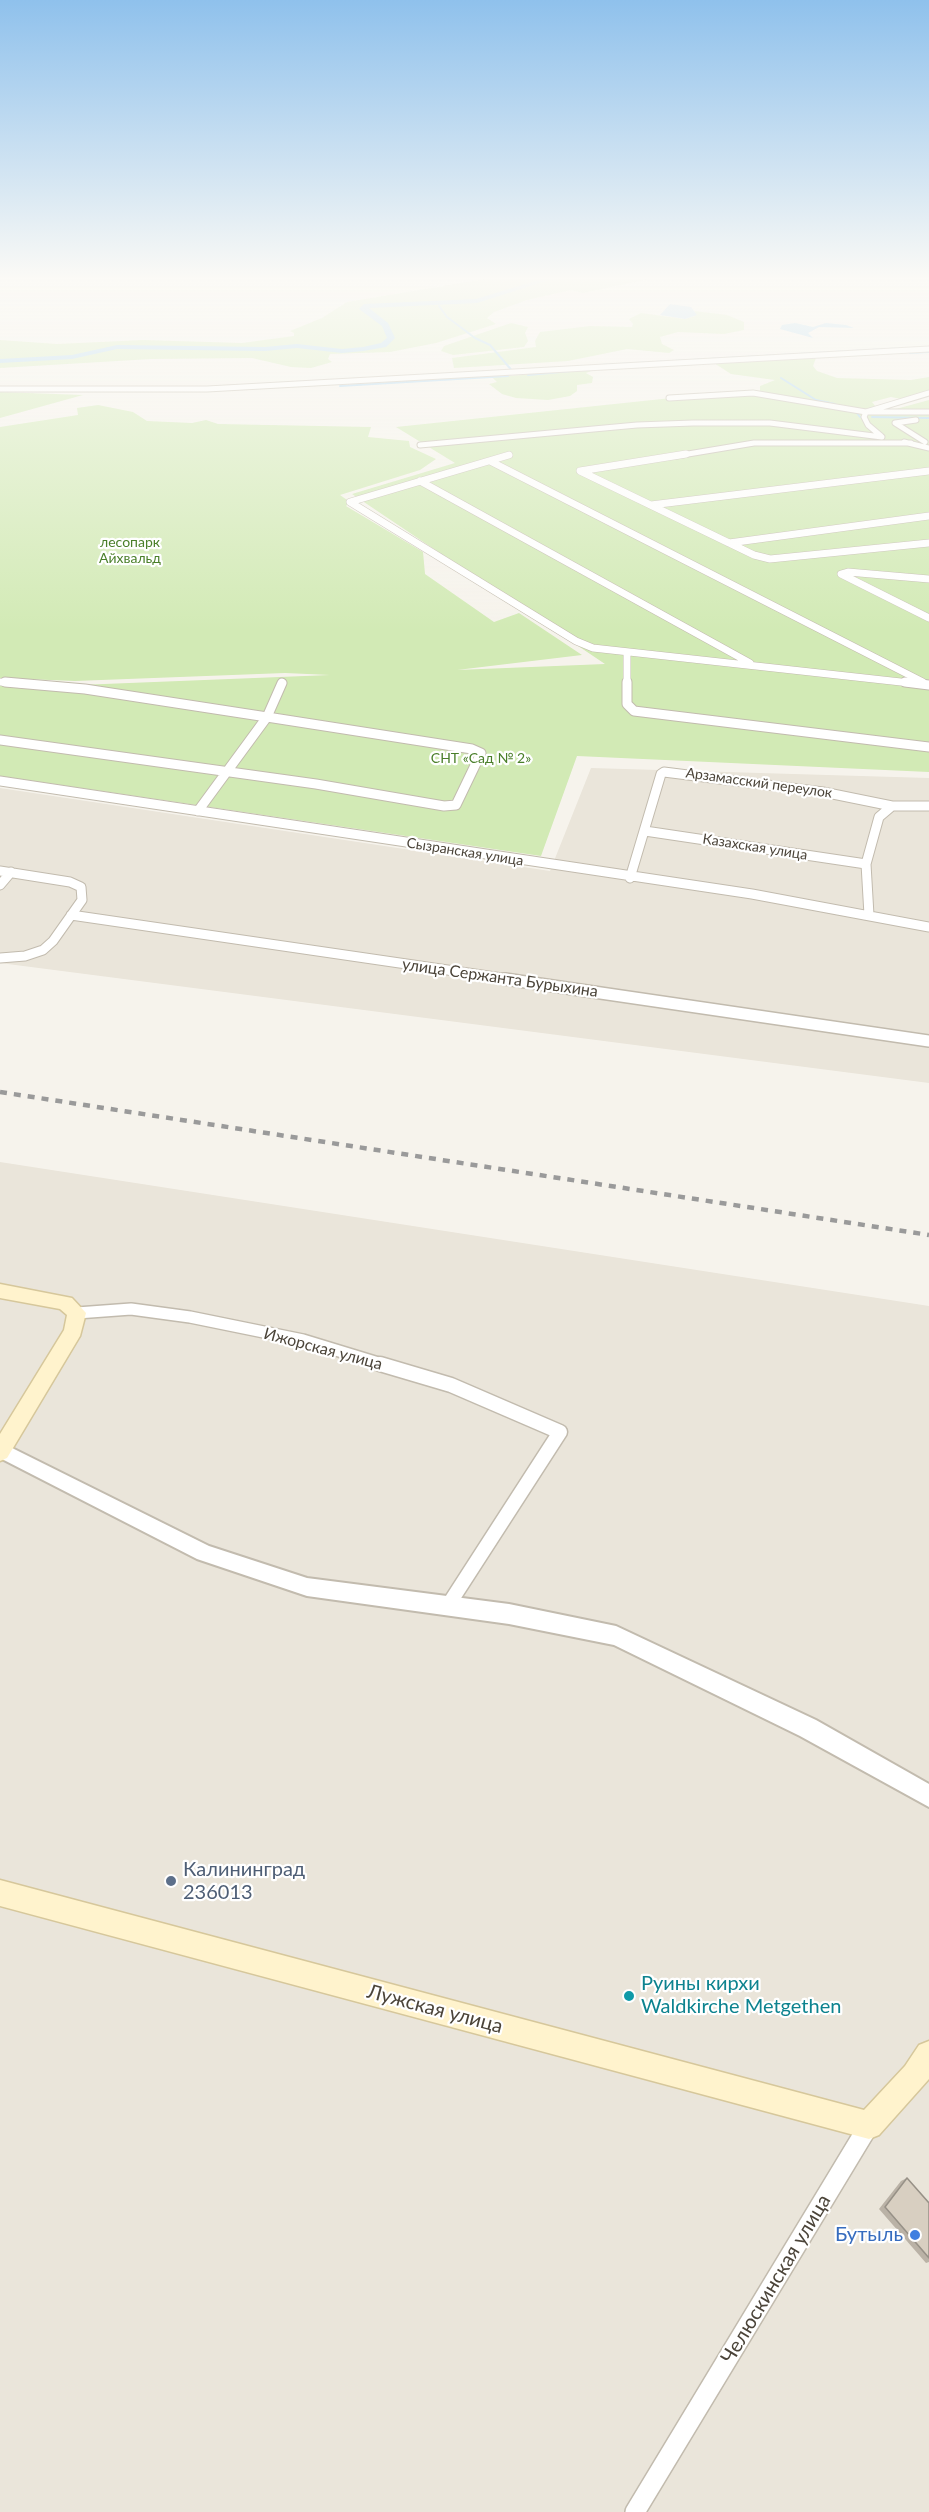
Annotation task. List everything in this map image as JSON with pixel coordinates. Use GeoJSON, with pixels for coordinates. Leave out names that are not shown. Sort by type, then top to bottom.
{"type":"FeatureCollection","features":[{"type":"Feature","properties":{"kind":"main road"},"geometry":{"type":"LineString","coordinates":[[0,1291],[64,1303],[77,1313],[73,1331],[1,1451]]}},
{"type":"Feature","properties":{"kind":"main road","name":"Лужская улица"},"geometry":{"type":"LineString","coordinates":[[0,1893],[869,2125]]}},
{"type":"Feature","properties":{"kind":"main road","name":"Челюскинская улица"},"geometry":{"type":"LineString","coordinates":[[869,2125],[915,2076],[929,2055]]}},
{"type":"Feature","properties":{"kind":"street"},"geometry":{"type":"LineString","coordinates":[[669,398],[699,396]]}},
{"type":"Feature","properties":{"kind":"street"},"geometry":{"type":"LineString","coordinates":[[772,396],[866,412],[929,412]]}},
{"type":"Feature","properties":{"kind":"street"},"geometry":{"type":"LineString","coordinates":[[866,412],[918,396]]}},
{"type":"Feature","properties":{"kind":"street"},"geometry":{"type":"LineString","coordinates":[[866,412],[864,417],[868,425],[882,437]]}},
{"type":"Feature","properties":{"kind":"street"},"geometry":{"type":"LineString","coordinates":[[929,420],[895,423],[929,445]]}},
{"type":"Feature","properties":{"kind":"street"},"geometry":{"type":"LineString","coordinates":[[420,445],[625,426],[693,423],[770,423],[929,445]]}},
{"type":"Feature","properties":{"kind":"street"},"geometry":{"type":"LineString","coordinates":[[911,443],[754,443],[580,471],[754,555],[770,559],[929,543]]}},
{"type":"Feature","properties":{"kind":"street"},"geometry":{"type":"LineString","coordinates":[[490,461],[929,685],[593,648],[576,641],[350,502],[509,455]]}},
{"type":"Feature","properties":{"kind":"street"},"geometry":{"type":"LineString","coordinates":[[650,505],[929,471]]}},
{"type":"Feature","properties":{"kind":"street"},"geometry":{"type":"LineString","coordinates":[[420,481],[754,666]]}},
{"type":"Feature","properties":{"kind":"street"},"geometry":{"type":"LineString","coordinates":[[729,543],[929,516]]}},
{"type":"Feature","properties":{"kind":"street"},"geometry":{"type":"LineString","coordinates":[[929,579],[848,572],[841,574],[929,618]]}},
{"type":"Feature","properties":{"kind":"street"},"geometry":{"type":"LineString","coordinates":[[627,652],[627,704],[634,711],[929,747]]}},
{"type":"Feature","properties":{"kind":"street"},"geometry":{"type":"LineString","coordinates":[[0,682],[85,689],[472,749],[481,753],[481,756],[458,801],[453,806],[0,740]]}},
{"type":"Feature","properties":{"kind":"street"},"geometry":{"type":"LineString","coordinates":[[198,811],[267,717],[274,706],[282,684]]}},
{"type":"Feature","properties":{"kind":"street","name":"Арзамасский переулок"},"geometry":{"type":"LineString","coordinates":[[630,878],[664,772],[823,792],[892,806]]}},
{"type":"Feature","properties":{"kind":"street","name":"Сызранская улица"},"geometry":{"type":"LineString","coordinates":[[0,781],[630,878],[752,894],[929,927]]}},
{"type":"Feature","properties":{"kind":"street"},"geometry":{"type":"LineString","coordinates":[[869,915],[866,864],[879,817],[892,806],[912,804],[929,806]]}},
{"type":"Feature","properties":{"kind":"street","name":"Казахская улица"},"geometry":{"type":"LineString","coordinates":[[645,831],[866,864]]}},
{"type":"Feature","properties":{"kind":"street"},"geometry":{"type":"LineString","coordinates":[[0,870],[70,882],[81,887],[82,900],[43,950],[25,956],[0,958]]}},
{"type":"Feature","properties":{"kind":"street"},"geometry":{"type":"LineString","coordinates":[[0,885],[11,872]]}},
{"type":"Feature","properties":{"kind":"street","name":"улица Сержанта Бурыхина"},"geometry":{"type":"LineString","coordinates":[[71,915],[929,1041]]}},
{"type":"Feature","properties":{"kind":"street","name":"Ижорская улица"},"geometry":{"type":"LineString","coordinates":[[77,1313],[131,1309],[190,1317],[303,1340],[451,1385],[560,1432],[448,1604]]}},
{"type":"Feature","properties":{"kind":"street"},"geometry":{"type":"LineString","coordinates":[[1,1451],[204,1553],[307,1587],[448,1604],[616,1636],[808,1728],[929,1796]]}},
{"type":"Feature","properties":{"kind":"street","name":"Челюскинская улица"},"geometry":{"type":"LineString","coordinates":[[635,2512],[869,2125]]}},
{"type":"Feature","properties":{"kind":"shaded area"},"geometry":{"type":"Polygon","coordinates":[[[591,768],[929,778],[929,1083],[0,963],[0,788],[550,871],[591,768]]]}},
{"type":"Feature","properties":{"kind":"shaded area"},"geometry":{"type":"Polygon","coordinates":[[[0,1162],[929,1306],[929,2512],[0,2512],[0,1162]]]}},
{"type":"Feature","properties":{"kind":"green space"},"geometry":{"type":"Polygon","coordinates":[[[0,396],[79,396],[0,418],[0,396]]]}},
{"type":"Feature","properties":{"kind":"green space"},"geometry":{"type":"Polygon","coordinates":[[[510,396],[569,396],[548,400],[510,396]]]}},
{"type":"Feature","properties":{"kind":"green space"},"geometry":{"type":"Polygon","coordinates":[[[688,396],[768,396],[874,415],[929,400],[929,772],[577,756],[541,856],[0,776],[0,681],[79,685],[330,675],[285,673],[75,681],[0,678],[0,427],[78,415],[77,408],[98,405],[133,412],[147,421],[192,423],[206,420],[218,424],[371,427],[368,437],[409,441],[410,447],[436,459],[420,470],[340,495],[350,502],[346,506],[423,552],[425,574],[494,622],[519,613],[582,655],[457,670],[605,664],[352,494],[455,463],[396,427],[688,396]]]}},
{"type":"Feature","properties":{"kind":"green space"},"geometry":{"type":"Polygon","coordinates":[[[784,396],[910,396],[901,399],[891,397],[872,402],[876,407],[866,411],[784,396]]]}},
{"type":"Feature","properties":{"kind":"building","name":"Бутыль"},"geometry":{"type":"Polygon","coordinates":[[[907,2178],[929,2203],[929,2258],[885,2207],[907,2178]]]}},
{"type":"Feature","properties":{"kind":"waterway"},"geometry":{"type":"LineString","coordinates":[[810,396],[816,400],[835,404]]}},
{"type":"Feature","properties":{"kind":"waterway"},"geometry":{"type":"LineString","coordinates":[[856,412],[860,417]]}},
{"type":"Feature","properties":{"kind":"waterway"},"geometry":{"type":"LineString","coordinates":[[872,417],[929,418]]}},
{"type":"Feature","properties":{"kind":"railway"},"geometry":{"type":"LineString","coordinates":[[0,1092],[929,1235]]}},
{"type":"Feature","properties":{"kind":"place","name":"Калининград 236013"},"geometry":{"type":"Point","coordinates":[171,1881]}},
{"type":"Feature","properties":{"kind":"place","name":"Руины кирхи Waldkirche Metgethen"},"geometry":{"type":"Point","coordinates":[629,1996]}},
{"type":"Feature","properties":{"kind":"place","name":"Бутыль"},"geometry":{"type":"Point","coordinates":[915,2235]}},
{"type":"Feature","properties":{"kind":"park label","name":"лесопарк Айхвальд"},"geometry":{"type":"Point","coordinates":[130,550]}},
{"type":"Feature","properties":{"kind":"park label","name":"СНТ «Сад № 2»"},"geometry":{"type":"Point","coordinates":[481,758]}}]}
